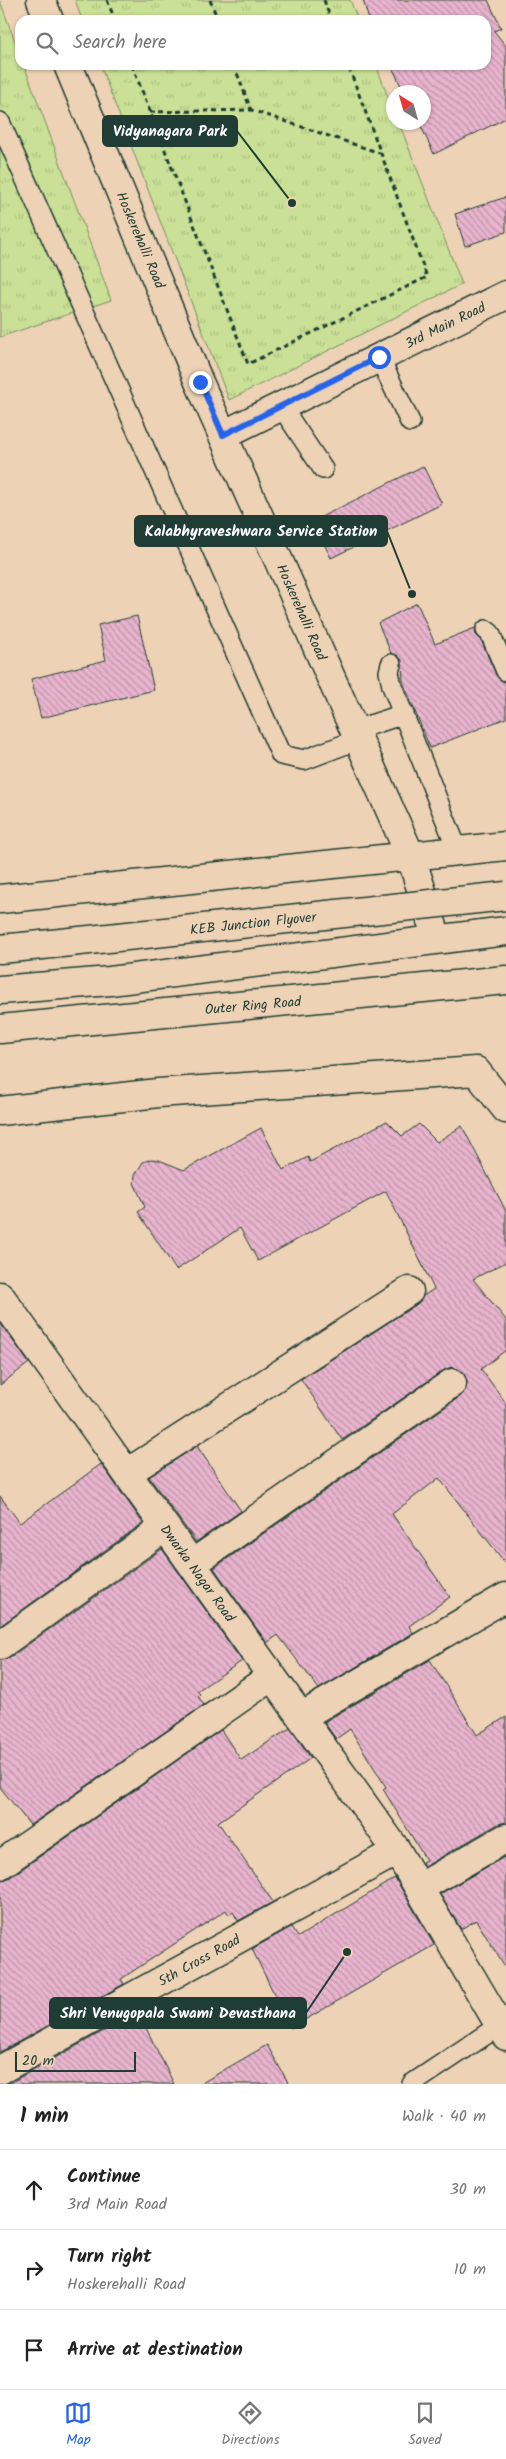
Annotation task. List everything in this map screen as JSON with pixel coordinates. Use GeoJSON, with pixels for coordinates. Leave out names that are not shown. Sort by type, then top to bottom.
{"type":"FeatureCollection","features":[{"type":"Feature","properties":{"kind":"main road"},"geometry":{"type":"LineString","coordinates":[[41,0],[47,15]]}},
{"type":"Feature","properties":{"kind":"main road","name":"Hoskerehalli Road"},"geometry":{"type":"LineString","coordinates":[[70,70],[223,435],[411,857],[437,939]]}},
{"type":"Feature","properties":{"kind":"main road","name":"3rd Main Road"},"geometry":{"type":"LineString","coordinates":[[223,435],[506,295]]}},
{"type":"Feature","properties":{"kind":"main road"},"geometry":{"type":"LineString","coordinates":[[0,899],[506,846]]}},
{"type":"Feature","properties":{"kind":"main road","name":"KEB Junction Flyover"},"geometry":{"type":"LineString","coordinates":[[0,949],[506,896]]}},
{"type":"Feature","properties":{"kind":"main road"},"geometry":{"type":"LineString","coordinates":[[0,990],[110,981],[506,931]]}},
{"type":"Feature","properties":{"kind":"main road","name":"Outer Ring Road"},"geometry":{"type":"LineString","coordinates":[[0,1029],[506,980]]}},
{"type":"Feature","properties":{"kind":"main road"},"geometry":{"type":"LineString","coordinates":[[0,1111],[158,1094],[476,1071],[506,1110]]}},
{"type":"Feature","properties":{"kind":"main road"},"geometry":{"type":"LineString","coordinates":[[127,1473],[409,1291]]}},
{"type":"Feature","properties":{"kind":"main road","name":"Dwarka Nagar Road"},"geometry":{"type":"LineString","coordinates":[[0,1296],[397,1850],[503,2030]]}},
{"type":"Feature","properties":{"kind":"main road"},"geometry":{"type":"LineString","coordinates":[[192,1564],[452,1383]]}},
{"type":"Feature","properties":{"kind":"main road"},"geometry":{"type":"LineString","coordinates":[[0,1645],[165,1527]]}},
{"type":"Feature","properties":{"kind":"main road"},"geometry":{"type":"LineString","coordinates":[[302,1717],[506,1596]]}},
{"type":"Feature","properties":{"kind":"main road"},"geometry":{"type":"LineString","coordinates":[[0,1865],[272,1676]]}},
{"type":"Feature","properties":{"kind":"main road"},"geometry":{"type":"LineString","coordinates":[[419,1888],[506,1838]]}},
{"type":"Feature","properties":{"kind":"main road","name":"5th Cross Road"},"geometry":{"type":"LineString","coordinates":[[0,2070],[397,1850]]}},
{"type":"Feature","properties":{"kind":"lane"},"geometry":{"type":"LineString","coordinates":[[0,122],[281,755],[304,760],[404,714]]}},
{"type":"Feature","properties":{"kind":"lane"},"geometry":{"type":"LineString","coordinates":[[379,357],[410,422]]}},
{"type":"Feature","properties":{"kind":"lane"},"geometry":{"type":"LineString","coordinates":[[281,406],[323,469]]}},
{"type":"Feature","properties":{"kind":"lane"},"geometry":{"type":"LineString","coordinates":[[486,630],[490,633],[506,671]]}},
{"type":"Feature","properties":{"kind":"lane"},"geometry":{"type":"LineString","coordinates":[[391,664],[389,678],[458,851]]}},
{"type":"Feature","properties":{"kind":"lane"},"geometry":{"type":"LineString","coordinates":[[412,2084],[503,2030]]}},
{"type":"Feature","properties":{"kind":"path"},"geometry":{"type":"LineString","coordinates":[[107,0],[112,15]]}},
{"type":"Feature","properties":{"kind":"path"},"geometry":{"type":"LineString","coordinates":[[210,0],[216,15]]}},
{"type":"Feature","properties":{"kind":"path"},"geometry":{"type":"LineString","coordinates":[[324,0],[329,15]]}},
{"type":"Feature","properties":{"kind":"path"},"geometry":{"type":"LineString","coordinates":[[134,70],[248,364],[427,277],[350,70]]}},
{"type":"Feature","properties":{"kind":"path"},"geometry":{"type":"LineString","coordinates":[[236,70],[251,110]]}},
{"type":"Feature","properties":{"kind":"path"},"geometry":{"type":"LineString","coordinates":[[150,112],[251,110],[381,153]]}},
{"type":"Feature","properties":{"kind":"green space"},"geometry":{"type":"Polygon","coordinates":[[[75,0],[350,0],[356,15],[80,15],[75,0]]]}},
{"type":"Feature","properties":{"kind":"green space"},"geometry":{"type":"Polygon","coordinates":[[[0,1],[15,42],[15,70],[26,70],[111,300],[0,337],[0,1]]]}},
{"type":"Feature","properties":{"kind":"green space"},"geometry":{"type":"Polygon","coordinates":[[[102,70],[378,70],[386,91],[386,130],[402,130],[462,284],[229,400],[102,70]]]}},
{"type":"Feature","properties":{"kind":"building"},"geometry":{"type":"Polygon","coordinates":[[[363,0],[488,0],[501,28],[494,31],[506,46],[506,118],[434,154],[423,130],[431,130],[431,85],[401,85],[393,70],[491,70],[491,15],[368,15],[363,0]]]}},
{"type":"Feature","properties":{"kind":"building"},"geometry":{"type":"Polygon","coordinates":[[[506,197],[506,232],[465,246],[455,214],[506,197]]]}},
{"type":"Feature","properties":{"kind":"building"},"geometry":{"type":"Polygon","coordinates":[[[423,466],[442,504],[331,558],[313,521],[423,466]]]}},
{"type":"Feature","properties":{"kind":"building"},"geometry":{"type":"Polygon","coordinates":[[[417,603],[435,644],[475,628],[476,635],[481,640],[496,675],[506,683],[506,718],[430,748],[403,682],[402,660],[391,653],[378,623],[417,603]]]}},
{"type":"Feature","properties":{"kind":"building"},"geometry":{"type":"Polygon","coordinates":[[[137,616],[154,690],[41,718],[31,679],[106,660],[98,625],[137,616]]]}},
{"type":"Feature","properties":{"kind":"building"},"geometry":{"type":"Polygon","coordinates":[[[387,1121],[402,1136],[419,1124],[437,1142],[462,1126],[506,1211],[506,1262],[473,1279],[506,1320],[506,1350],[481,1369],[506,1403],[506,1564],[439,1478],[392,1514],[450,1597],[409,1626],[413,1633],[319,1689],[278,1635],[267,1643],[214,1568],[461,1396],[466,1389],[467,1381],[464,1374],[458,1369],[451,1367],[342,1440],[301,1379],[417,1304],[423,1296],[434,1289],[386,1191],[258,1261],[240,1228],[176,1270],[138,1212],[145,1207],[134,1183],[135,1175],[143,1162],[151,1159],[159,1160],[184,1170],[261,1128],[283,1170],[308,1157],[310,1162],[387,1121]]]}},
{"type":"Feature","properties":{"kind":"building"},"geometry":{"type":"Polygon","coordinates":[[[0,1323],[29,1363],[0,1385],[0,1323]]]}},
{"type":"Feature","properties":{"kind":"building"},"geometry":{"type":"Polygon","coordinates":[[[197,1446],[241,1511],[196,1542],[149,1477],[197,1446]]]}},
{"type":"Feature","properties":{"kind":"building"},"geometry":{"type":"Polygon","coordinates":[[[101,1464],[143,1523],[0,1626],[0,1496],[20,1523],[101,1464]]]}},
{"type":"Feature","properties":{"kind":"building"},"geometry":{"type":"Polygon","coordinates":[[[162,1549],[242,1661],[197,1691],[204,1705],[30,1825],[0,1787],[0,1660],[9,1658],[162,1549]]]}},
{"type":"Feature","properties":{"kind":"building"},"geometry":{"type":"Polygon","coordinates":[[[430,1660],[477,1735],[506,1717],[506,1822],[498,1824],[424,1867],[422,1862],[426,1860],[383,1789],[386,1787],[350,1729],[336,1739],[324,1722],[430,1660]]]}},
{"type":"Feature","properties":{"kind":"building"},"geometry":{"type":"Polygon","coordinates":[[[290,1728],[311,1758],[218,1822],[273,1902],[238,1921],[233,1912],[229,1915],[226,1910],[121,1979],[124,1984],[0,2052],[0,1881],[9,1878],[221,1730],[241,1760],[290,1728]]]}},
{"type":"Feature","properties":{"kind":"building"},"geometry":{"type":"Polygon","coordinates":[[[506,1856],[506,1969],[476,1920],[461,1929],[440,1894],[506,1856]]]}},
{"type":"Feature","properties":{"kind":"building"},"geometry":{"type":"Polygon","coordinates":[[[395,1878],[434,1945],[291,2028],[252,1949],[291,1927],[298,1937],[395,1878]]]}},
{"type":"Feature","properties":{"kind":"building"},"geometry":{"type":"Polygon","coordinates":[[[138,2012],[174,2084],[8,2084],[138,2012]]]}},
{"type":"Feature","properties":{"kind":"building"},"geometry":{"type":"Polygon","coordinates":[[[267,2045],[289,2084],[200,2084],[267,2045]]]}},
{"type":"Feature","properties":{"kind":"place","name":"Vidyanagara Park"},"geometry":{"type":"Point","coordinates":[292,203]}},
{"type":"Feature","properties":{"kind":"place","name":"Kalabhyraveshwara Service Station"},"geometry":{"type":"Point","coordinates":[412,594]}},
{"type":"Feature","properties":{"kind":"place","name":"Shri Venugopala Swami Devasthana"},"geometry":{"type":"Point","coordinates":[347,1952]}},
{"type":"Feature","properties":{"kind":"route"},"geometry":{"type":"LineString","coordinates":[[200,382],[223,435],[379,357]]}}]}
